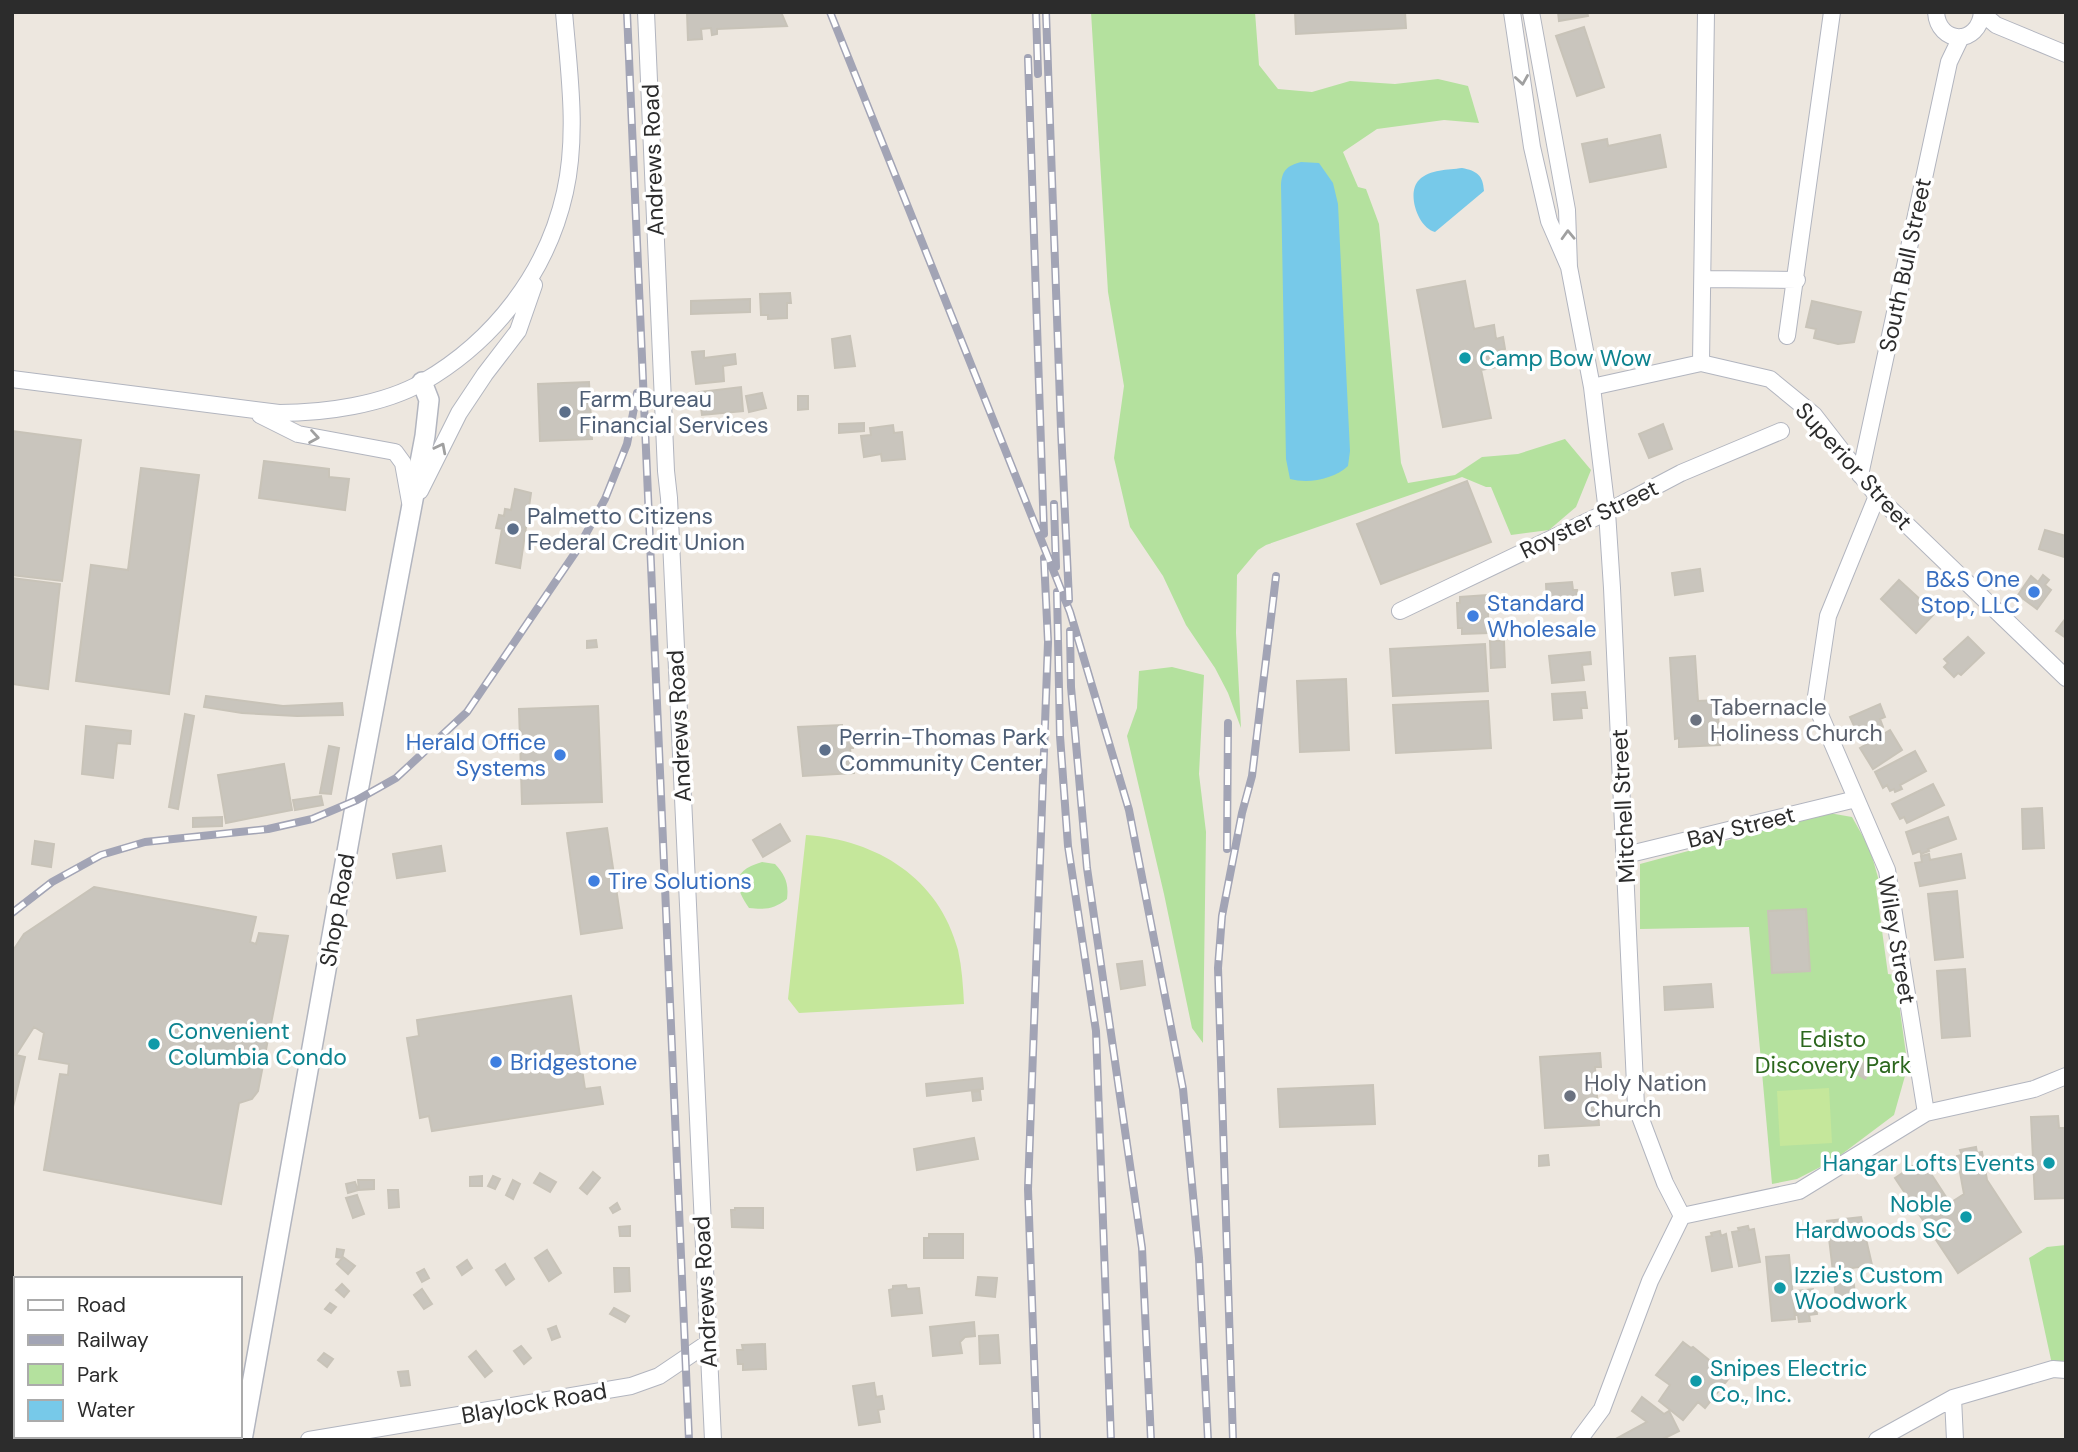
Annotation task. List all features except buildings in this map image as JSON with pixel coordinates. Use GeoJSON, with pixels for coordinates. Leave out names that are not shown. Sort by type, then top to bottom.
{"type":"FeatureCollection","features":[{"type":"Feature","properties":{"kind":"street"},"geometry":{"type":"LineString","coordinates":[[12,379],[251,410],[315,413],[379,399],[422,383],[490,330],[515,302],[535,271],[556,229],[570,156],[572,113],[564,12]]}},
{"type":"Feature","properties":{"kind":"street","name":"Andrews Road"},"geometry":{"type":"LineString","coordinates":[[646,12],[713,1440]]}},
{"type":"Feature","properties":{"kind":"street"},"geometry":{"type":"LineString","coordinates":[[1511,12],[1534,157],[1549,221],[1569,268]]}},
{"type":"Feature","properties":{"kind":"street"},"geometry":{"type":"LineString","coordinates":[[1531,12],[1567,210],[1569,268],[1592,387]]}},
{"type":"Feature","properties":{"kind":"street"},"geometry":{"type":"LineString","coordinates":[[1701,363],[1706,12]]}},
{"type":"Feature","properties":{"kind":"street"},"geometry":{"type":"LineString","coordinates":[[1787,336],[1797,280],[1814,130],[1832,12]]}},
{"type":"Feature","properties":{"kind":"street"},"geometry":{"type":"LineString","coordinates":[[1932,15],[1942,30],[1954,36],[1973,32],[1981,17],[2066,54]]}},
{"type":"Feature","properties":{"kind":"street","name":"South Bull Street"},"geometry":{"type":"LineString","coordinates":[[1860,475],[1954,36]]}},
{"type":"Feature","properties":{"kind":"street"},"geometry":{"type":"LineString","coordinates":[[411,509],[459,413],[518,331],[547,247]]}},
{"type":"Feature","properties":{"kind":"street"},"geometry":{"type":"LineString","coordinates":[[1703,279],[1797,280]]}},
{"type":"Feature","properties":{"kind":"street","name":"Superior Street"},"geometry":{"type":"LineString","coordinates":[[1592,387],[1701,363],[1770,379],[1814,415],[1877,496],[2066,678]]}},
{"type":"Feature","properties":{"kind":"street","name":"Shop Road"},"geometry":{"type":"LineString","coordinates":[[242,1440],[411,509],[429,400],[422,383]]}},
{"type":"Feature","properties":{"kind":"street","name":"Mitchell Street"},"geometry":{"type":"LineString","coordinates":[[1592,387],[1607,512],[1626,855],[1636,1106],[1665,1183],[1682,1216]]}},
{"type":"Feature","properties":{"kind":"street"},"geometry":{"type":"LineString","coordinates":[[251,410],[298,434],[395,452],[403,463],[411,509]]}},
{"type":"Feature","properties":{"kind":"street","name":"Royster Street"},"geometry":{"type":"LineString","coordinates":[[1400,611],[1607,512],[1681,473],[1780,431]]}},
{"type":"Feature","properties":{"kind":"street","name":"Wiley Street"},"geometry":{"type":"LineString","coordinates":[[1877,496],[1828,616],[1815,703],[1887,870],[1926,1113]]}},
{"type":"Feature","properties":{"kind":"street","name":"Bay Street"},"geometry":{"type":"LineString","coordinates":[[1626,855],[1856,799]]}},
{"type":"Feature","properties":{"kind":"street"},"geometry":{"type":"LineString","coordinates":[[1579,1440],[1602,1409],[1650,1280],[1682,1216],[1800,1191],[1926,1113],[2034,1089],[2066,1076]]}},
{"type":"Feature","properties":{"kind":"street","name":"Blaylock Road"},"geometry":{"type":"LineString","coordinates":[[309,1440],[631,1386],[659,1376],[708,1343]]}},
{"type":"Feature","properties":{"kind":"street"},"geometry":{"type":"LineString","coordinates":[[1877,1440],[1952,1398],[2063,1369]]}},
{"type":"Feature","properties":{"kind":"street"},"geometry":{"type":"LineString","coordinates":[[1952,1398],[1955,1440]]}},
{"type":"Feature","properties":{"kind":"green space"},"geometry":{"type":"Polygon","coordinates":[[[1091,12],[1255,12],[1259,65],[1278,89],[1312,92],[1350,81],[1395,84],[1438,79],[1468,86],[1479,123],[1444,120],[1377,129],[1343,152],[1358,187],[1366,189],[1379,224],[1401,463],[1408,483],[1455,475],[1482,457],[1518,454],[1565,439],[1591,470],[1576,507],[1549,530],[1511,535],[1491,487],[1462,477],[1258,550],[1237,575],[1236,633],[1241,728],[1215,668],[1186,625],[1163,576],[1130,527],[1114,458],[1124,386],[1108,292],[1091,12]]]}},
{"type":"Feature","properties":{"kind":"green space"},"geometry":{"type":"Polygon","coordinates":[[[1172,667],[1204,675],[1199,774],[1206,832],[1203,1043],[1192,1028],[1127,736],[1137,708],[1139,671],[1172,667]]]}},
{"type":"Feature","properties":{"kind":"green space","name":"Edisto Discovery Park"},"geometry":{"type":"Polygon","coordinates":[[[1829,813],[1852,817],[1870,849],[1879,881],[1876,887],[1888,974],[1895,975],[1907,1061],[1905,1076],[1894,1115],[1834,1160],[1797,1179],[1772,1184],[1749,927],[1640,929],[1640,864],[1829,813]]]}},
{"type":"Feature","properties":{"kind":"green space"},"geometry":{"type":"Polygon","coordinates":[[[806,835],[857,845],[902,867],[920,883],[936,902],[949,925],[958,950],[964,1004],[799,1013],[788,999],[806,835]]]}},
{"type":"Feature","properties":{"kind":"green space"},"geometry":{"type":"Polygon","coordinates":[[[762,862],[775,864],[781,872],[787,884],[787,899],[769,908],[749,908],[740,892],[738,879],[745,870],[762,862]]]}},
{"type":"Feature","properties":{"kind":"green space"},"geometry":{"type":"Polygon","coordinates":[[[1829,1088],[1832,1143],[1780,1146],[1777,1091],[1829,1088]]]}},
{"type":"Feature","properties":{"kind":"green space"},"geometry":{"type":"Polygon","coordinates":[[[2066,1245],[2066,1370],[2053,1369],[2029,1258],[2047,1247],[2066,1245]]]}},
{"type":"Feature","properties":{"kind":"water"},"geometry":{"type":"Polygon","coordinates":[[[1301,162],[1319,163],[1333,183],[1338,204],[1350,451],[1348,466],[1342,470],[1329,477],[1305,481],[1290,479],[1286,459],[1281,185],[1286,169],[1301,162]]]}},
{"type":"Feature","properties":{"kind":"water"},"geometry":{"type":"Polygon","coordinates":[[[1462,168],[1478,175],[1484,191],[1435,232],[1419,217],[1414,201],[1415,186],[1428,174],[1462,168]]]}},
{"type":"Feature","properties":{"kind":"railway"},"geometry":{"type":"LineString","coordinates":[[627,12],[689,1440]]}},
{"type":"Feature","properties":{"kind":"railway"},"geometry":{"type":"LineString","coordinates":[[830,12],[1070,612],[1129,810],[1183,1089],[1199,1258],[1208,1440]]}},
{"type":"Feature","properties":{"kind":"railway"},"geometry":{"type":"LineString","coordinates":[[1036,12],[1038,74]]}},
{"type":"Feature","properties":{"kind":"railway"},"geometry":{"type":"LineString","coordinates":[[1046,12],[1069,600]]}},
{"type":"Feature","properties":{"kind":"railway"},"geometry":{"type":"LineString","coordinates":[[1028,58],[1044,534]]}},
{"type":"Feature","properties":{"kind":"railway"},"geometry":{"type":"LineString","coordinates":[[12,913],[52,882],[101,855],[145,842],[268,829],[312,819],[357,800],[396,778],[467,712],[577,550],[605,499],[627,444],[637,393]]}},
{"type":"Feature","properties":{"kind":"railway"},"geometry":{"type":"LineString","coordinates":[[1054,504],[1056,567]]}},
{"type":"Feature","properties":{"kind":"railway"},"geometry":{"type":"LineString","coordinates":[[1037,1440],[1028,1189],[1048,642],[1044,558]]}},
{"type":"Feature","properties":{"kind":"railway"},"geometry":{"type":"LineString","coordinates":[[1233,1440],[1218,968],[1222,916],[1252,776],[1276,576]]}},
{"type":"Feature","properties":{"kind":"railway"},"geometry":{"type":"LineString","coordinates":[[1057,592],[1060,736],[1068,846],[1096,1031],[1111,1440]]}},
{"type":"Feature","properties":{"kind":"railway"},"geometry":{"type":"LineString","coordinates":[[1070,631],[1071,687],[1087,868],[1142,1248],[1151,1440]]}},
{"type":"Feature","properties":{"kind":"railway"},"geometry":{"type":"LineString","coordinates":[[1227,849],[1228,723]]}},
{"type":"Feature","properties":{"kind":"place","name":"Camp Bow Wow"},"geometry":{"type":"Point","coordinates":[1465,358]}},
{"type":"Feature","properties":{"kind":"place","name":"Farm Bureau Financial Services"},"geometry":{"type":"Point","coordinates":[565,412]}},
{"type":"Feature","properties":{"kind":"place","name":"Palmetto Citizens Federal Credit Union"},"geometry":{"type":"Point","coordinates":[513,529]}},
{"type":"Feature","properties":{"kind":"place","name":"B&S One Stop, LLC"},"geometry":{"type":"Point","coordinates":[2034,592]}},
{"type":"Feature","properties":{"kind":"place","name":"Standard Wholesale"},"geometry":{"type":"Point","coordinates":[1473,616]}},
{"type":"Feature","properties":{"kind":"place","name":"Tabernacle Holiness Church"},"geometry":{"type":"Point","coordinates":[1696,720]}},
{"type":"Feature","properties":{"kind":"place","name":"Perrin-Thomas Park Community Center"},"geometry":{"type":"Point","coordinates":[825,750]}},
{"type":"Feature","properties":{"kind":"place","name":"Herald Office Systems"},"geometry":{"type":"Point","coordinates":[560,755]}},
{"type":"Feature","properties":{"kind":"place","name":"Tire Solutions"},"geometry":{"type":"Point","coordinates":[594,881]}},
{"type":"Feature","properties":{"kind":"place","name":"Convenient Columbia Condo"},"geometry":{"type":"Point","coordinates":[154,1044]}},
{"type":"Feature","properties":{"kind":"place","name":"Bridgestone"},"geometry":{"type":"Point","coordinates":[496,1062]}},
{"type":"Feature","properties":{"kind":"place","name":"Holy Nation Church"},"geometry":{"type":"Point","coordinates":[1570,1096]}},
{"type":"Feature","properties":{"kind":"place","name":"Hangar Lofts Events"},"geometry":{"type":"Point","coordinates":[2049,1163]}},
{"type":"Feature","properties":{"kind":"place","name":"Noble Hardwoods SC"},"geometry":{"type":"Point","coordinates":[1966,1217]}},
{"type":"Feature","properties":{"kind":"place","name":"Izzie's Custom Woodwork"},"geometry":{"type":"Point","coordinates":[1780,1288]}},
{"type":"Feature","properties":{"kind":"place","name":"Snipes Electric Co., Inc."},"geometry":{"type":"Point","coordinates":[1696,1381]}}]}
